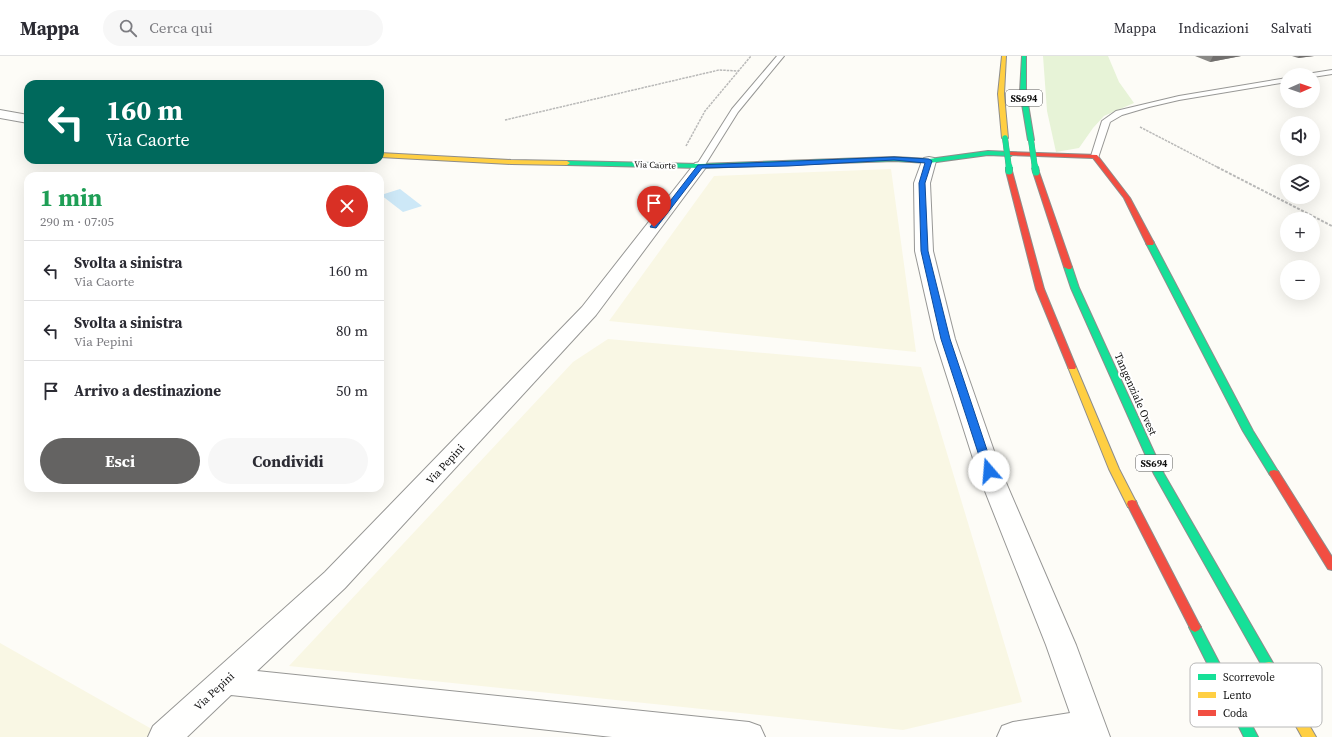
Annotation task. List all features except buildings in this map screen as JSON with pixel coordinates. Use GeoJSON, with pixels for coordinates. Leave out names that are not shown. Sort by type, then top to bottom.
{"type":"FeatureCollection","features":[{"type":"Feature","properties":{"kind":"main road","name":"SS694"},"geometry":{"type":"LineString","coordinates":[[1004,56],[1001,94],[1009,171],[1040,289],[1114,469],[1213,663]]}},
{"type":"Feature","properties":{"kind":"main road","name":"Tangenziale Ovest"},"geometry":{"type":"LineString","coordinates":[[1024,56],[1023,92],[1036,172],[1075,288],[1159,474],[1267,663]]}},
{"type":"Feature","properties":{"kind":"main road","name":"Via Caorte"},"geometry":{"type":"LineString","coordinates":[[384,155],[511,162],[691,166],[788,164],[894,159],[929,161],[988,153],[1095,156]]}},
{"type":"Feature","properties":{"kind":"main road"},"geometry":{"type":"LineString","coordinates":[[1095,156],[1127,198],[1248,431],[1332,566]]}},
{"type":"Feature","properties":{"kind":"main road","name":"SS694"},"geometry":{"type":"LineString","coordinates":[[1246,727],[1251,737]]}},
{"type":"Feature","properties":{"kind":"street"},"geometry":{"type":"LineString","coordinates":[[0,114],[24,118]]}},
{"type":"Feature","properties":{"kind":"street"},"geometry":{"type":"LineString","coordinates":[[929,161],[922,183],[924,251],[945,339],[989,471],[1061,645],[1092,731],[1013,737]]}},
{"type":"Feature","properties":{"kind":"street","name":"Via Pepini"},"geometry":{"type":"LineString","coordinates":[[164,737],[335,580],[589,311],[691,166]]}},
{"type":"Feature","properties":{"kind":"street"},"geometry":{"type":"LineString","coordinates":[[224,681],[749,737]]}},
{"type":"Feature","properties":{"kind":"lane"},"geometry":{"type":"LineString","coordinates":[[691,166],[781,56]]}},
{"type":"Feature","properties":{"kind":"lane"},"geometry":{"type":"LineString","coordinates":[[1320,74],[1332,72]]}},
{"type":"Feature","properties":{"kind":"lane"},"geometry":{"type":"LineString","coordinates":[[1095,156],[1106,121],[1119,113],[1179,98],[1280,81]]}},
{"type":"Feature","properties":{"kind":"path"},"geometry":{"type":"LineString","coordinates":[[691,166],[687,143],[704,111],[751,56]]}},
{"type":"Feature","properties":{"kind":"path"},"geometry":{"type":"LineString","coordinates":[[505,120],[718,70],[738,71]]}},
{"type":"Feature","properties":{"kind":"path"},"geometry":{"type":"LineString","coordinates":[[1106,121],[1135,124],[1332,226]]}},
{"type":"Feature","properties":{"kind":"shaded area"},"geometry":{"type":"Polygon","coordinates":[[[891,169],[916,352],[609,321],[714,176],[891,169]]]}},
{"type":"Feature","properties":{"kind":"shaded area"},"geometry":{"type":"Polygon","coordinates":[[[608,339],[921,367],[1022,702],[903,730],[289,666],[573,362],[608,339]]]}},
{"type":"Feature","properties":{"kind":"shaded area"},"geometry":{"type":"Polygon","coordinates":[[[0,643],[157,732],[151,737],[0,737],[0,643]]]}},
{"type":"Feature","properties":{"kind":"green space"},"geometry":{"type":"Polygon","coordinates":[[[1043,56],[1108,56],[1119,82],[1134,103],[1104,116],[1093,128],[1079,148],[1056,152],[1047,111],[1043,56]]]}},
{"type":"Feature","properties":{"kind":"water"},"geometry":{"type":"Polygon","coordinates":[[[400,189],[422,206],[403,212],[384,197],[384,194],[400,189]]]}},
{"type":"Feature","properties":{"kind":"traffic: fast"},"geometry":{"type":"LineString","coordinates":[[1024,56],[1023,92],[1031,140]]}},
{"type":"Feature","properties":{"kind":"traffic: fast"},"geometry":{"type":"LineString","coordinates":[[1005,138],[1009,171]]}},
{"type":"Feature","properties":{"kind":"traffic: fast"},"geometry":{"type":"LineString","coordinates":[[1031,140],[1036,172]]}},
{"type":"Feature","properties":{"kind":"traffic: fast"},"geometry":{"type":"LineString","coordinates":[[567,163],[700,166],[894,159],[929,161],[988,153],[1011,154]]}},
{"type":"Feature","properties":{"kind":"traffic: fast"},"geometry":{"type":"LineString","coordinates":[[1150,243],[1248,431],[1274,473]]}},
{"type":"Feature","properties":{"kind":"traffic: fast"},"geometry":{"type":"LineString","coordinates":[[1068,267],[1075,288],[1159,474],[1267,663]]}},
{"type":"Feature","properties":{"kind":"traffic: fast"},"geometry":{"type":"LineString","coordinates":[[1195,627],[1213,663]]}},
{"type":"Feature","properties":{"kind":"traffic: fast"},"geometry":{"type":"LineString","coordinates":[[1246,727],[1251,737]]}},
{"type":"Feature","properties":{"kind":"traffic: slow"},"geometry":{"type":"LineString","coordinates":[[1004,56],[1001,94],[1005,138]]}},
{"type":"Feature","properties":{"kind":"traffic: slow"},"geometry":{"type":"LineString","coordinates":[[384,155],[511,162],[567,163]]}},
{"type":"Feature","properties":{"kind":"traffic: slow"},"geometry":{"type":"LineString","coordinates":[[1072,367],[1114,469],[1132,504]]}},
{"type":"Feature","properties":{"kind":"traffic: slow"},"geometry":{"type":"LineString","coordinates":[[1303,727],[1309,737]]}},
{"type":"Feature","properties":{"kind":"traffic: jam"},"geometry":{"type":"LineString","coordinates":[[1011,154],[1095,156],[1127,198],[1150,243]]}},
{"type":"Feature","properties":{"kind":"traffic: jam"},"geometry":{"type":"LineString","coordinates":[[1009,171],[1040,289],[1072,367]]}},
{"type":"Feature","properties":{"kind":"traffic: jam"},"geometry":{"type":"LineString","coordinates":[[1036,172],[1068,267]]}},
{"type":"Feature","properties":{"kind":"traffic: jam"},"geometry":{"type":"LineString","coordinates":[[1274,473],[1332,566]]}},
{"type":"Feature","properties":{"kind":"traffic: jam"},"geometry":{"type":"LineString","coordinates":[[1132,504],[1195,627]]}},
{"type":"Feature","properties":{"kind":"route"},"geometry":{"type":"LineString","coordinates":[[654,227],[700,166],[894,159],[929,161],[922,183],[924,251],[945,339],[989,471]]}}]}
